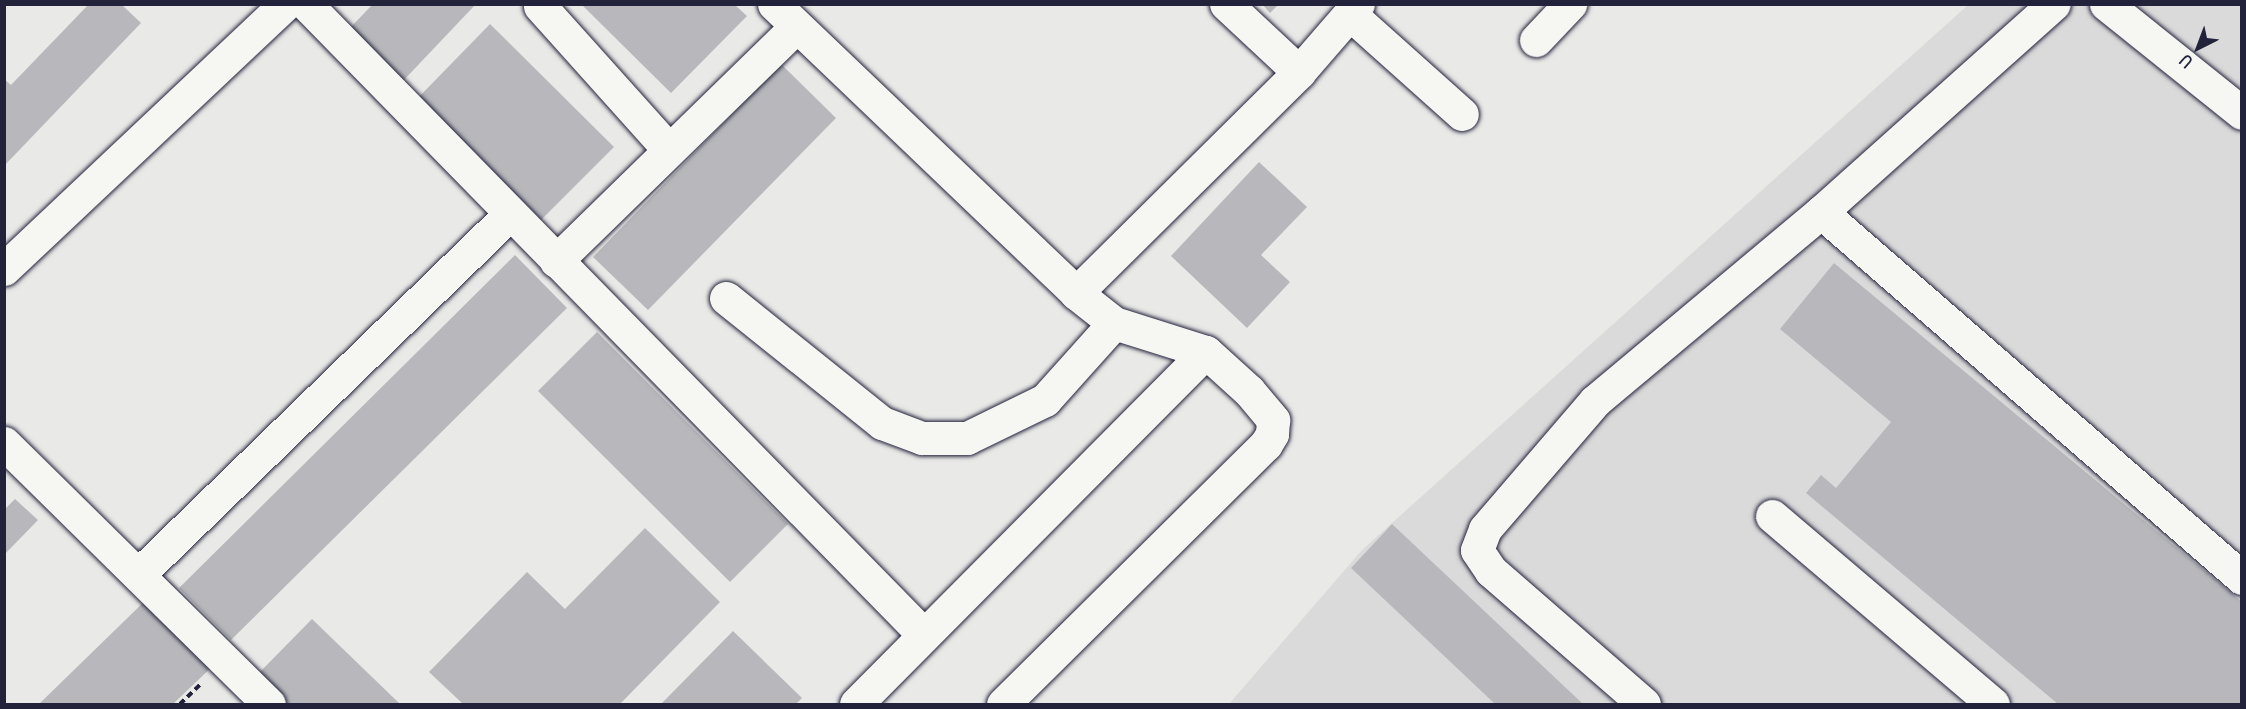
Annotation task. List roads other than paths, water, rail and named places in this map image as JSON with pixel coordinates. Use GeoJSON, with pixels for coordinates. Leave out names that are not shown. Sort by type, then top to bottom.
{"type":"FeatureCollection","features":[{"type":"Feature","properties":{"kind":"lane"},"geometry":{"type":"LineString","coordinates":[[4,269],[285,4]]}},
{"type":"Feature","properties":{"kind":"lane"},"geometry":{"type":"LineString","coordinates":[[306,4],[509,215],[923,634]]}},
{"type":"Feature","properties":{"kind":"lane"},"geometry":{"type":"LineString","coordinates":[[1226,4],[1299,72]]}},
{"type":"Feature","properties":{"kind":"lane"},"geometry":{"type":"LineString","coordinates":[[1536,40],[1570,4]]}},
{"type":"Feature","properties":{"kind":"lane"},"geometry":{"type":"LineString","coordinates":[[1644,705],[1491,571],[1477,550],[1478,542],[1595,401],[1821,212],[2054,4]]}},
{"type":"Feature","properties":{"kind":"lane"},"geometry":{"type":"LineString","coordinates":[[2106,4],[2241,113]]}},
{"type":"Feature","properties":{"kind":"lane"},"geometry":{"type":"LineString","coordinates":[[540,6],[669,150]]}},
{"type":"Feature","properties":{"kind":"lane"},"geometry":{"type":"LineString","coordinates":[[1076,293],[1299,72],[1354,9],[1462,114]]}},
{"type":"Feature","properties":{"kind":"lane"},"geometry":{"type":"LineString","coordinates":[[556,261],[669,150],[785,16],[1076,293],[1114,323],[1206,352],[1266,411],[1273,420],[1271,438],[1003,705]]}},
{"type":"Feature","properties":{"kind":"lane"},"geometry":{"type":"LineString","coordinates":[[1821,212],[2241,578]]}},
{"type":"Feature","properties":{"kind":"lane"},"geometry":{"type":"LineString","coordinates":[[140,574],[509,215]]}},
{"type":"Feature","properties":{"kind":"lane"},"geometry":{"type":"LineString","coordinates":[[726,298],[882,423],[922,438],[967,438],[1045,400],[1114,323]]}},
{"type":"Feature","properties":{"kind":"lane"},"geometry":{"type":"LineString","coordinates":[[856,705],[923,634],[1206,352]]}},
{"type":"Feature","properties":{"kind":"lane"},"geometry":{"type":"LineString","coordinates":[[4,443],[140,574],[268,705]]}},
{"type":"Feature","properties":{"kind":"lane"},"geometry":{"type":"LineString","coordinates":[[1772,516],[1993,705]]}}]}
